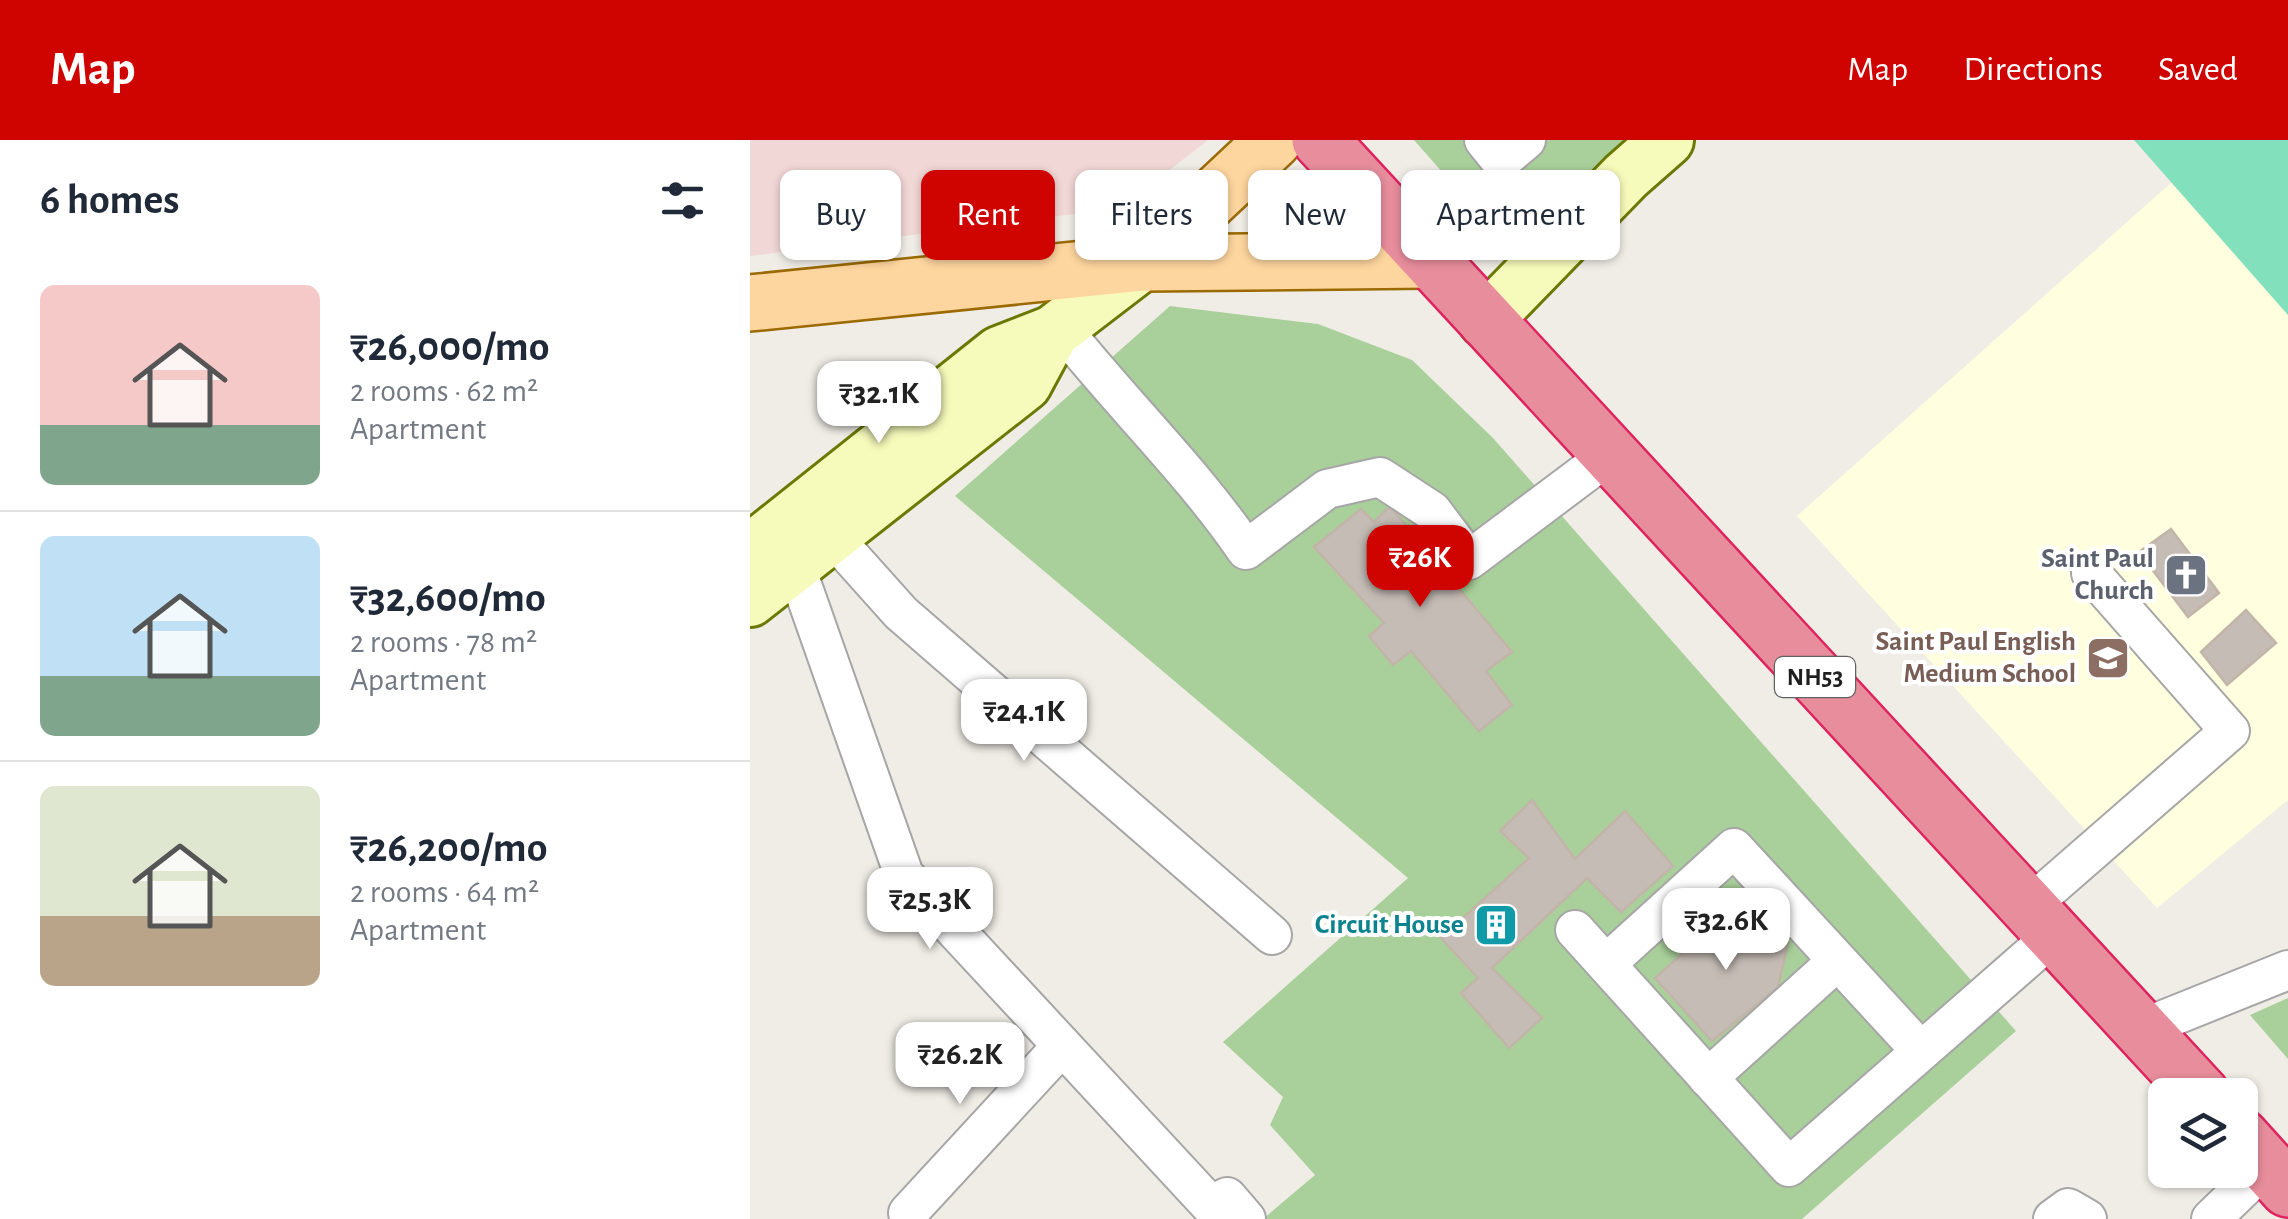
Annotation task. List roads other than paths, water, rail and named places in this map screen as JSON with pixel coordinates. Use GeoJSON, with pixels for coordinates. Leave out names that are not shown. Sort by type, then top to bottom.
{"type":"FeatureCollection","features":[{"type":"Feature","properties":{"kind":"highway","name":"NH53"},"geometry":{"type":"LineString","coordinates":[[1314,142],[1401,232]]}},
{"type":"Feature","properties":{"kind":"highway","name":"NH53"},"geometry":{"type":"LineString","coordinates":[[1428,260],[2187,1078]]}},
{"type":"Feature","properties":{"kind":"main road"},"geometry":{"type":"LineString","coordinates":[[1485,322],[1626,176],[1667,140]]}},
{"type":"Feature","properties":{"kind":"main road"},"geometry":{"type":"LineString","coordinates":[[750,600],[798,543],[999,353],[1057,329],[1314,142]]}},
{"type":"Feature","properties":{"kind":"main road"},"geometry":{"type":"LineString","coordinates":[[750,303],[1144,263],[1428,260]]}},
{"type":"Feature","properties":{"kind":"street"},"geometry":{"type":"LineString","coordinates":[[1484,140],[1501,161],[1526,140]]}},
{"type":"Feature","properties":{"kind":"street"},"geometry":{"type":"LineString","coordinates":[[1057,329],[1220,512],[1246,550],[1327,490],[1380,477],[1432,511],[1469,560],[1609,455]]}},
{"type":"Feature","properties":{"kind":"street"},"geometry":{"type":"LineString","coordinates":[[798,543],[901,613],[1272,935]]}},
{"type":"Feature","properties":{"kind":"street"},"geometry":{"type":"LineString","coordinates":[[798,543],[904,874],[1062,1046],[1203,1212],[1227,1197],[1246,1219]]}},
{"type":"Feature","properties":{"kind":"street"},"geometry":{"type":"LineString","coordinates":[[1576,930],[1788,1167],[1920,1050],[2041,921],[2230,731],[2091,573]]}},
{"type":"Feature","properties":{"kind":"street"},"geometry":{"type":"LineString","coordinates":[[1606,964],[1734,848],[1920,1050]]}},
{"type":"Feature","properties":{"kind":"street"},"geometry":{"type":"LineString","coordinates":[[1708,1078],[1835,962]]}},
{"type":"Feature","properties":{"kind":"street"},"geometry":{"type":"LineString","coordinates":[[2141,1028],[2288,970]]}},
{"type":"Feature","properties":{"kind":"street"},"geometry":{"type":"LineString","coordinates":[[908,1213],[1062,1046]]}},
{"type":"Feature","properties":{"kind":"street"},"geometry":{"type":"LineString","coordinates":[[2211,1219],[2265,1163]]}},
{"type":"Feature","properties":{"kind":"street"},"geometry":{"type":"LineString","coordinates":[[2054,1219],[2068,1208],[2088,1219]]}},
{"type":"Feature","properties":{"kind":"place","name":"Saint Paul Church"},"geometry":{"type":"Point","coordinates":[2186,575]}},
{"type":"Feature","properties":{"kind":"place","name":"Saint Paul English Medium School"},"geometry":{"type":"Point","coordinates":[2108,658]}},
{"type":"Feature","properties":{"kind":"place","name":"Circuit House"},"geometry":{"type":"Point","coordinates":[1496,925]}}]}
